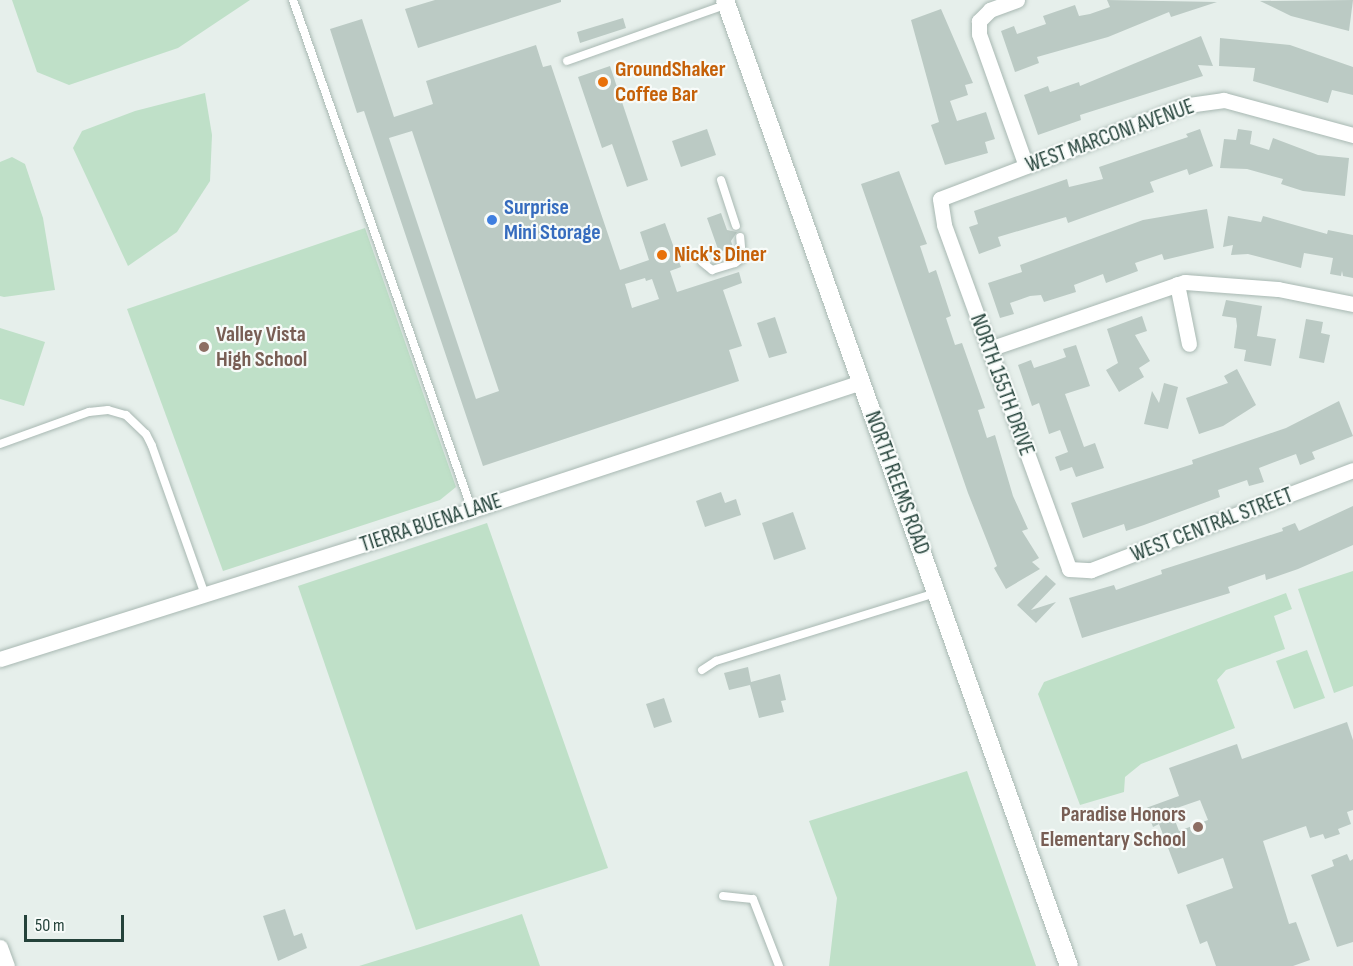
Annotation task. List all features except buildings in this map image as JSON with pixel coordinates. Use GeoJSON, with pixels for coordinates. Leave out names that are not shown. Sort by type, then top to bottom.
{"type":"FeatureCollection","features":[{"type":"Feature","properties":{"kind":"main road","name":"NORTH REEMS ROAD"},"geometry":{"type":"LineString","coordinates":[[726,2],[1068,966]]}},
{"type":"Feature","properties":{"kind":"street"},"geometry":{"type":"LineString","coordinates":[[1017,0],[990,10],[979,21],[980,34],[1026,166]]}},
{"type":"Feature","properties":{"kind":"street","name":"WEST MARCONI AVENUE"},"geometry":{"type":"LineString","coordinates":[[940,199],[1187,105],[1224,100],[1353,135]]}},
{"type":"Feature","properties":{"kind":"street","name":"NORTH 155TH DRIVE"},"geometry":{"type":"LineString","coordinates":[[940,199],[944,225],[1069,569]]}},
{"type":"Feature","properties":{"kind":"street"},"geometry":{"type":"LineString","coordinates":[[989,349],[1177,284],[1220,282],[1353,304]]}},
{"type":"Feature","properties":{"kind":"street"},"geometry":{"type":"LineString","coordinates":[[1177,284],[1189,344]]}},
{"type":"Feature","properties":{"kind":"street","name":"TIERRA BUENA LANE"},"geometry":{"type":"LineString","coordinates":[[0,659],[472,510],[861,382]]}},
{"type":"Feature","properties":{"kind":"street","name":"WEST CENTRAL STREET"},"geometry":{"type":"LineString","coordinates":[[1069,569],[1091,570],[1353,470]]}},
{"type":"Feature","properties":{"kind":"street"},"geometry":{"type":"LineString","coordinates":[[0,947],[6,966]]}},
{"type":"Feature","properties":{"kind":"lane"},"geometry":{"type":"LineString","coordinates":[[293,0],[472,510]]}},
{"type":"Feature","properties":{"kind":"lane"},"geometry":{"type":"LineString","coordinates":[[567,61],[726,2]]}},
{"type":"Feature","properties":{"kind":"lane"},"geometry":{"type":"LineString","coordinates":[[721,180],[736,226]]}},
{"type":"Feature","properties":{"kind":"lane"},"geometry":{"type":"LineString","coordinates":[[702,262],[712,270],[735,263],[742,258],[740,237]]}},
{"type":"Feature","properties":{"kind":"lane"},"geometry":{"type":"LineString","coordinates":[[0,444],[89,412],[108,410],[126,415],[146,434],[152,446],[205,595]]}},
{"type":"Feature","properties":{"kind":"lane"},"geometry":{"type":"LineString","coordinates":[[702,670],[716,661],[936,593]]}},
{"type":"Feature","properties":{"kind":"lane"},"geometry":{"type":"LineString","coordinates":[[723,896],[753,899],[779,966]]}},
{"type":"Feature","properties":{"kind":"green space"},"geometry":{"type":"Polygon","coordinates":[[[12,0],[250,0],[178,48],[69,85],[37,72],[12,0]]]}},
{"type":"Feature","properties":{"kind":"green space"},"geometry":{"type":"Polygon","coordinates":[[[205,93],[212,135],[210,181],[177,232],[128,266],[73,148],[82,131],[135,111],[205,93]]]}},
{"type":"Feature","properties":{"kind":"green space"},"geometry":{"type":"Polygon","coordinates":[[[12,157],[25,164],[43,218],[55,290],[4,297],[0,296],[0,162],[12,157]]]}},
{"type":"Feature","properties":{"kind":"green space"},"geometry":{"type":"Polygon","coordinates":[[[365,228],[456,487],[440,500],[223,571],[127,309],[365,228]]]}},
{"type":"Feature","properties":{"kind":"green space"},"geometry":{"type":"Polygon","coordinates":[[[0,328],[45,342],[24,406],[0,399],[0,328]]]}},
{"type":"Feature","properties":{"kind":"green space"},"geometry":{"type":"Polygon","coordinates":[[[487,523],[608,868],[416,930],[298,586],[487,523]]]}},
{"type":"Feature","properties":{"kind":"green space"},"geometry":{"type":"Polygon","coordinates":[[[1353,571],[1353,686],[1334,693],[1298,589],[1353,571]]]}},
{"type":"Feature","properties":{"kind":"green space"},"geometry":{"type":"Polygon","coordinates":[[[1286,593],[1292,609],[1274,616],[1285,649],[1226,670],[1217,680],[1235,728],[1141,764],[1125,777],[1124,792],[1080,805],[1038,694],[1044,682],[1286,593]]]}},
{"type":"Feature","properties":{"kind":"green space"},"geometry":{"type":"Polygon","coordinates":[[[1307,650],[1325,698],[1294,709],[1276,661],[1307,650]]]}},
{"type":"Feature","properties":{"kind":"green space"},"geometry":{"type":"Polygon","coordinates":[[[967,771],[1036,966],[829,966],[837,898],[809,821],[967,771]]]}},
{"type":"Feature","properties":{"kind":"green space"},"geometry":{"type":"Polygon","coordinates":[[[522,914],[540,966],[359,966],[427,945],[522,914]]]}},
{"type":"Feature","properties":{"kind":"place","name":"GroundShaker Coffee Bar"},"geometry":{"type":"Point","coordinates":[603,82]}},
{"type":"Feature","properties":{"kind":"place","name":"Surprise Mini Storage"},"geometry":{"type":"Point","coordinates":[492,220]}},
{"type":"Feature","properties":{"kind":"place","name":"Nick's Diner"},"geometry":{"type":"Point","coordinates":[662,255]}},
{"type":"Feature","properties":{"kind":"place","name":"Valley Vista High School"},"geometry":{"type":"Point","coordinates":[204,347]}},
{"type":"Feature","properties":{"kind":"place","name":"Paradise Honors Elementary School"},"geometry":{"type":"Point","coordinates":[1198,827]}}]}
